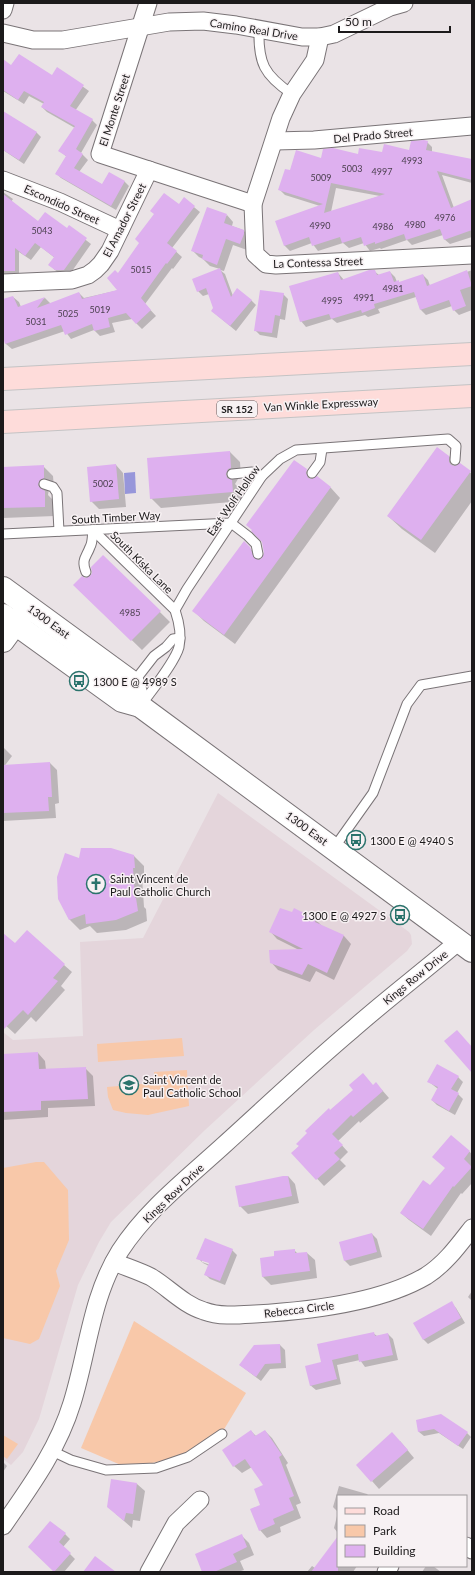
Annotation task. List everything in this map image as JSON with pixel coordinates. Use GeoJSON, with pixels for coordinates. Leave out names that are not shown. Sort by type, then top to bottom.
{"type":"FeatureCollection","features":[{"type":"Feature","properties":{"kind":"main road"},"geometry":{"type":"LineString","coordinates":[[3,380],[472,354]]}},
{"type":"Feature","properties":{"kind":"main road","name":"Van Winkle Expressway"},"geometry":{"type":"LineString","coordinates":[[3,422],[472,396]]}},
{"type":"Feature","properties":{"kind":"main road","name":"1300 East"},"geometry":{"type":"LineString","coordinates":[[3,588],[133,683]]}},
{"type":"Feature","properties":{"kind":"main road"},"geometry":{"type":"LineString","coordinates":[[7,626],[28,606]]}},
{"type":"Feature","properties":{"kind":"main road","name":"1300 East"},"geometry":{"type":"LineString","coordinates":[[7,626],[122,701],[140,706],[466,946]]}},
{"type":"Feature","properties":{"kind":"main road"},"geometry":{"type":"LineString","coordinates":[[133,683],[140,706]]}},
{"type":"Feature","properties":{"kind":"street"},"geometry":{"type":"LineString","coordinates":[[3,10],[5,3]]}},
{"type":"Feature","properties":{"kind":"street","name":"El Monte Street"},"geometry":{"type":"LineString","coordinates":[[148,3],[100,154],[253,204]]}},
{"type":"Feature","properties":{"kind":"street","name":"Camino Real Drive"},"geometry":{"type":"LineString","coordinates":[[3,33],[33,40],[48,41],[63,40],[169,22],[203,21],[302,37],[320,37],[334,34],[404,3]]}},
{"type":"Feature","properties":{"kind":"street","name":"La Contessa Street"},"geometry":{"type":"LineString","coordinates":[[320,37],[315,60],[292,94],[282,118],[253,204],[255,254],[261,261],[270,265],[472,255]]}},
{"type":"Feature","properties":{"kind":"street","name":"Del Prado Street"},"geometry":{"type":"LineString","coordinates":[[274,141],[314,140],[472,126]]}},
{"type":"Feature","properties":{"kind":"street","name":"El Amador Street"},"geometry":{"type":"LineString","coordinates":[[3,283],[72,280],[88,274],[104,261],[149,170]]}},
{"type":"Feature","properties":{"kind":"street","name":"Escondido Street"},"geometry":{"type":"LineString","coordinates":[[3,180],[60,202],[120,230]]}},
{"type":"Feature","properties":{"kind":"street","name":"Kings Row Drive"},"geometry":{"type":"LineString","coordinates":[[3,1526],[40,1473],[52,1451],[72,1405],[95,1310],[106,1278],[128,1239],[164,1200],[351,1030],[466,946]]}},
{"type":"Feature","properties":{"kind":"street","name":"Rebecca Circle"},"geometry":{"type":"LineString","coordinates":[[114,1262],[151,1277],[184,1301],[205,1312],[221,1314],[273,1313],[332,1306],[360,1300],[389,1292],[414,1282],[443,1263],[457,1248],[472,1228]]}},
{"type":"Feature","properties":{"kind":"street"},"geometry":{"type":"LineString","coordinates":[[148,1572],[176,1523],[200,1500]]}},
{"type":"Feature","properties":{"kind":"lane"},"geometry":{"type":"LineString","coordinates":[[259,29],[259,47],[264,67],[277,84],[292,94]]}},
{"type":"Feature","properties":{"kind":"lane","name":"East Wolf Hollow"},"geometry":{"type":"LineString","coordinates":[[175,610],[187,589],[262,476],[280,459],[296,450],[448,439],[456,446],[455,460]]}},
{"type":"Feature","properties":{"kind":"lane"},"geometry":{"type":"LineString","coordinates":[[312,473],[320,462],[322,448]]}},
{"type":"Feature","properties":{"kind":"lane"},"geometry":{"type":"LineString","coordinates":[[232,474],[252,472],[262,476]]}},
{"type":"Feature","properties":{"kind":"lane"},"geometry":{"type":"LineString","coordinates":[[44,484],[53,487],[57,493],[59,532]]}},
{"type":"Feature","properties":{"kind":"lane"},"geometry":{"type":"LineString","coordinates":[[231,523],[256,544],[258,554]]}},
{"type":"Feature","properties":{"kind":"lane","name":"South Timber Way"},"geometry":{"type":"LineString","coordinates":[[3,534],[231,523]]}},
{"type":"Feature","properties":{"kind":"lane"},"geometry":{"type":"LineString","coordinates":[[86,572],[83,564],[91,545],[93,530]]}},
{"type":"Feature","properties":{"kind":"lane","name":"South Kiska Lane"},"geometry":{"type":"LineString","coordinates":[[93,530],[175,610]]}},
{"type":"Feature","properties":{"kind":"lane"},"geometry":{"type":"LineString","coordinates":[[140,706],[179,648],[180,623],[175,610]]}},
{"type":"Feature","properties":{"kind":"lane"},"geometry":{"type":"LineString","coordinates":[[133,683],[154,656],[166,647],[173,639],[180,638]]}},
{"type":"Feature","properties":{"kind":"lane"},"geometry":{"type":"LineString","coordinates":[[334,848],[373,793],[407,704],[421,685],[472,676]]}},
{"type":"Feature","properties":{"kind":"lane"},"geometry":{"type":"LineString","coordinates":[[52,1451],[71,1460],[106,1470],[156,1468],[188,1457],[222,1434]]}},
{"type":"Feature","properties":{"kind":"shaded area","name":"Saint Vincent de Paul Catholic School"},"geometry":{"type":"Polygon","coordinates":[[[218,793],[409,932],[411,935],[412,944],[407,951],[314,1030],[205,1130],[111,1222],[99,1242],[78,1285],[39,1419],[23,1452],[11,1465],[3,1459],[3,1032],[13,1040],[83,1036],[80,942],[143,938],[218,793]]]}},
{"type":"Feature","properties":{"kind":"green space"},"geometry":{"type":"Polygon","coordinates":[[[182,1038],[184,1056],[98,1062],[97,1044],[182,1038]]]}},
{"type":"Feature","properties":{"kind":"green space"},"geometry":{"type":"Polygon","coordinates":[[[187,1070],[189,1106],[148,1115],[113,1110],[108,1097],[107,1087],[154,1083],[154,1072],[187,1070]]]}},
{"type":"Feature","properties":{"kind":"green space"},"geometry":{"type":"Polygon","coordinates":[[[44,1162],[68,1190],[69,1240],[56,1271],[60,1286],[39,1339],[30,1344],[3,1338],[3,1168],[44,1162]]]}},
{"type":"Feature","properties":{"kind":"green space"},"geometry":{"type":"Polygon","coordinates":[[[134,1321],[246,1393],[223,1431],[185,1456],[128,1468],[81,1448],[134,1321]]]}},
{"type":"Feature","properties":{"kind":"green space"},"geometry":{"type":"Polygon","coordinates":[[[3,1435],[18,1444],[7,1459],[3,1456],[3,1435]]]}},
{"type":"Feature","properties":{"kind":"water"},"geometry":{"type":"Polygon","coordinates":[[[135,472],[136,493],[125,494],[124,473],[135,472]]]}},
{"type":"Feature","properties":{"kind":"building"},"geometry":{"type":"Polygon","coordinates":[[[19,54],[52,75],[57,67],[84,85],[70,106],[93,119],[76,149],[83,154],[74,168],[102,184],[109,172],[125,181],[111,206],[55,174],[66,156],[58,151],[75,126],[41,107],[44,102],[24,91],[18,100],[3,90],[3,59],[11,65],[19,54]]]}},
{"type":"Feature","properties":{"kind":"building"},"geometry":{"type":"Polygon","coordinates":[[[3,111],[37,132],[19,160],[3,150],[3,111]]]}},
{"type":"Feature","properties":{"kind":"building"},"geometry":{"type":"Polygon","coordinates":[[[411,141],[428,141],[426,150],[472,159],[472,180],[437,171],[451,208],[472,199],[472,230],[444,240],[440,229],[406,240],[404,234],[375,244],[375,242],[364,246],[361,237],[342,243],[340,237],[312,246],[309,237],[284,246],[275,221],[323,204],[278,190],[285,169],[290,170],[296,150],[321,158],[323,149],[333,148],[358,154],[359,148],[382,152],[384,144],[409,150],[411,141]],[[331,183],[324,213],[385,194],[331,183]]]}},
{"type":"Feature","properties":{"kind":"building"},"geometry":{"type":"Polygon","coordinates":[[[164,193],[179,204],[184,197],[195,206],[167,243],[177,251],[167,264],[166,263],[141,298],[151,310],[136,324],[126,313],[108,318],[110,327],[94,331],[92,324],[65,335],[61,325],[5,344],[3,337],[3,299],[13,296],[18,307],[45,297],[37,308],[79,292],[82,299],[117,290],[107,278],[115,270],[118,273],[139,243],[135,239],[154,214],[150,211],[164,193]]]}},
{"type":"Feature","properties":{"kind":"building"},"geometry":{"type":"Polygon","coordinates":[[[3,194],[38,221],[45,212],[67,228],[69,225],[87,238],[64,270],[55,270],[48,265],[54,257],[35,243],[25,256],[15,248],[15,271],[3,271],[3,194]]]}},
{"type":"Feature","properties":{"kind":"building"},"geometry":{"type":"Polygon","coordinates":[[[207,207],[227,214],[224,223],[244,230],[240,244],[226,239],[217,265],[202,259],[203,255],[191,251],[207,207]]]}},
{"type":"Feature","properties":{"kind":"building"},"geometry":{"type":"Polygon","coordinates":[[[220,268],[231,297],[237,288],[252,300],[230,326],[211,311],[213,308],[206,288],[197,292],[192,279],[220,268]]]}},
{"type":"Feature","properties":{"kind":"building"},"geometry":{"type":"Polygon","coordinates":[[[369,270],[375,270],[377,275],[390,271],[394,282],[399,280],[399,282],[423,274],[427,286],[467,270],[472,286],[460,290],[466,306],[453,311],[449,300],[420,310],[414,292],[374,304],[375,308],[362,313],[361,310],[331,319],[329,314],[300,322],[289,286],[338,272],[341,280],[369,270]]]}},
{"type":"Feature","properties":{"kind":"building"},"geometry":{"type":"Polygon","coordinates":[[[260,290],[284,293],[280,316],[275,315],[272,333],[254,331],[260,290]]]}},
{"type":"Feature","properties":{"kind":"building"},"geometry":{"type":"Polygon","coordinates":[[[437,447],[449,456],[449,462],[451,465],[455,466],[460,463],[471,471],[421,540],[387,516],[437,447]]]}},
{"type":"Feature","properties":{"kind":"building"},"geometry":{"type":"Polygon","coordinates":[[[230,451],[231,468],[228,469],[226,474],[227,478],[232,480],[233,492],[150,499],[147,458],[230,451]]]}},
{"type":"Feature","properties":{"kind":"building"},"geometry":{"type":"Polygon","coordinates":[[[294,460],[307,469],[306,473],[308,478],[312,479],[317,476],[331,487],[224,635],[192,611],[244,541],[250,547],[254,558],[259,560],[262,558],[264,553],[262,542],[246,525],[294,460]]]}},
{"type":"Feature","properties":{"kind":"building"},"geometry":{"type":"Polygon","coordinates":[[[116,464],[119,499],[90,502],[87,467],[116,464]]]}},
{"type":"Feature","properties":{"kind":"building"},"geometry":{"type":"Polygon","coordinates":[[[44,465],[44,478],[40,480],[38,485],[45,491],[45,507],[3,508],[3,467],[44,465]]]}},
{"type":"Feature","properties":{"kind":"building"},"geometry":{"type":"Polygon","coordinates":[[[103,555],[161,611],[131,641],[73,585],[82,576],[85,578],[90,576],[92,573],[91,567],[103,555]]]}},
{"type":"Feature","properties":{"kind":"building"},"geometry":{"type":"Polygon","coordinates":[[[50,762],[52,797],[48,797],[49,811],[3,813],[3,765],[50,762]]]}},
{"type":"Feature","properties":{"kind":"building","name":"Saint Vincent de Paul Catholic Church"},"geometry":{"type":"Polygon","coordinates":[[[81,848],[111,848],[134,855],[135,868],[133,868],[135,898],[138,911],[116,920],[86,924],[85,914],[69,920],[58,899],[57,877],[65,853],[79,858],[81,848]]]}},
{"type":"Feature","properties":{"kind":"building"},"geometry":{"type":"Polygon","coordinates":[[[280,908],[292,912],[294,908],[316,919],[315,922],[344,935],[327,973],[308,964],[302,975],[270,963],[269,950],[303,949],[269,932],[280,908]]]}},
{"type":"Feature","properties":{"kind":"building"},"geometry":{"type":"Polygon","coordinates":[[[27,930],[65,964],[53,978],[58,981],[28,1015],[23,1010],[3,1030],[3,933],[15,943],[27,930]]]}},
{"type":"Feature","properties":{"kind":"building"},"geometry":{"type":"Polygon","coordinates":[[[457,1030],[472,1047],[472,1073],[444,1041],[457,1030]]]}},
{"type":"Feature","properties":{"kind":"building"},"geometry":{"type":"Polygon","coordinates":[[[38,1052],[39,1069],[86,1067],[88,1099],[41,1101],[41,1110],[3,1112],[3,1054],[38,1052]]]}},
{"type":"Feature","properties":{"kind":"building"},"geometry":{"type":"Polygon","coordinates":[[[437,1064],[459,1076],[451,1089],[459,1093],[449,1111],[431,1100],[438,1087],[427,1082],[437,1064]]]}},
{"type":"Feature","properties":{"kind":"building"},"geometry":{"type":"Polygon","coordinates":[[[363,1073],[373,1085],[376,1082],[383,1091],[353,1117],[351,1115],[332,1134],[343,1145],[334,1153],[340,1159],[316,1180],[291,1153],[299,1146],[296,1144],[307,1133],[305,1131],[329,1108],[330,1110],[353,1090],[349,1085],[363,1073]]]}},
{"type":"Feature","properties":{"kind":"building"},"geometry":{"type":"Polygon","coordinates":[[[451,1135],[470,1151],[464,1159],[472,1167],[454,1187],[453,1186],[423,1229],[400,1213],[423,1180],[430,1185],[445,1168],[432,1157],[451,1135]]]}},
{"type":"Feature","properties":{"kind":"building"},"geometry":{"type":"Polygon","coordinates":[[[288,1176],[292,1196],[239,1207],[235,1186],[288,1176]]]}},
{"type":"Feature","properties":{"kind":"building"},"geometry":{"type":"Polygon","coordinates":[[[372,1233],[377,1252],[344,1261],[339,1242],[372,1233]]]}},
{"type":"Feature","properties":{"kind":"building"},"geometry":{"type":"Polygon","coordinates":[[[205,1238],[233,1249],[220,1281],[204,1275],[209,1263],[196,1259],[205,1238]]]}},
{"type":"Feature","properties":{"kind":"building"},"geometry":{"type":"Polygon","coordinates":[[[295,1249],[295,1253],[307,1252],[310,1271],[262,1277],[260,1258],[274,1256],[274,1251],[295,1249]]]}},
{"type":"Feature","properties":{"kind":"building"},"geometry":{"type":"Polygon","coordinates":[[[452,1301],[461,1318],[423,1340],[413,1323],[452,1301]]]}},
{"type":"Feature","properties":{"kind":"building"},"geometry":{"type":"Polygon","coordinates":[[[374,1332],[375,1336],[388,1333],[393,1355],[359,1362],[358,1354],[332,1360],[337,1379],[310,1386],[305,1366],[321,1362],[317,1344],[374,1332]]]}},
{"type":"Feature","properties":{"kind":"building"},"geometry":{"type":"Polygon","coordinates":[[[280,1344],[281,1363],[265,1364],[256,1377],[239,1365],[254,1345],[280,1344]]]}},
{"type":"Feature","properties":{"kind":"building"},"geometry":{"type":"Polygon","coordinates":[[[441,1414],[468,1432],[458,1446],[434,1429],[418,1432],[416,1420],[441,1414]]]}},
{"type":"Feature","properties":{"kind":"building"},"geometry":{"type":"Polygon","coordinates":[[[251,1430],[255,1436],[265,1430],[282,1455],[279,1457],[294,1496],[289,1498],[294,1510],[273,1519],[275,1524],[259,1531],[250,1509],[260,1505],[254,1489],[263,1485],[245,1459],[233,1467],[222,1450],[251,1430]]]}},
{"type":"Feature","properties":{"kind":"building"},"geometry":{"type":"Polygon","coordinates":[[[392,1432],[408,1450],[371,1482],[356,1465],[392,1432]]]}},
{"type":"Feature","properties":{"kind":"building"},"geometry":{"type":"Polygon","coordinates":[[[111,1479],[137,1483],[133,1514],[126,1513],[124,1521],[107,1507],[111,1479]]]}},
{"type":"Feature","properties":{"kind":"building"},"geometry":{"type":"Polygon","coordinates":[[[50,1521],[66,1533],[59,1542],[71,1553],[54,1572],[28,1547],[50,1521]]]}},
{"type":"Feature","properties":{"kind":"building"},"geometry":{"type":"Polygon","coordinates":[[[242,1534],[247,1547],[233,1554],[237,1562],[214,1572],[202,1572],[195,1554],[242,1534]]]}},
{"type":"Feature","properties":{"kind":"building"},"geometry":{"type":"Polygon","coordinates":[[[337,1537],[338,1572],[311,1572],[337,1537]]]}},
{"type":"Feature","properties":{"kind":"building"},"geometry":{"type":"Polygon","coordinates":[[[95,1556],[116,1572],[83,1572],[95,1556]]]}},
{"type":"Feature","properties":{"kind":"place","name":"1300 E @ 4989 S"},"geometry":{"type":"Point","coordinates":[79,681]}},
{"type":"Feature","properties":{"kind":"place","name":"1300 E @ 4940 S"},"geometry":{"type":"Point","coordinates":[356,840]}},
{"type":"Feature","properties":{"kind":"place","name":"Saint Vincent de Paul Catholic Church"},"geometry":{"type":"Point","coordinates":[96,884]}},
{"type":"Feature","properties":{"kind":"place","name":"1300 E @ 4927 S"},"geometry":{"type":"Point","coordinates":[400,915]}},
{"type":"Feature","properties":{"kind":"place","name":"Saint Vincent de Paul Catholic School"},"geometry":{"type":"Point","coordinates":[129,1085]}}]}
